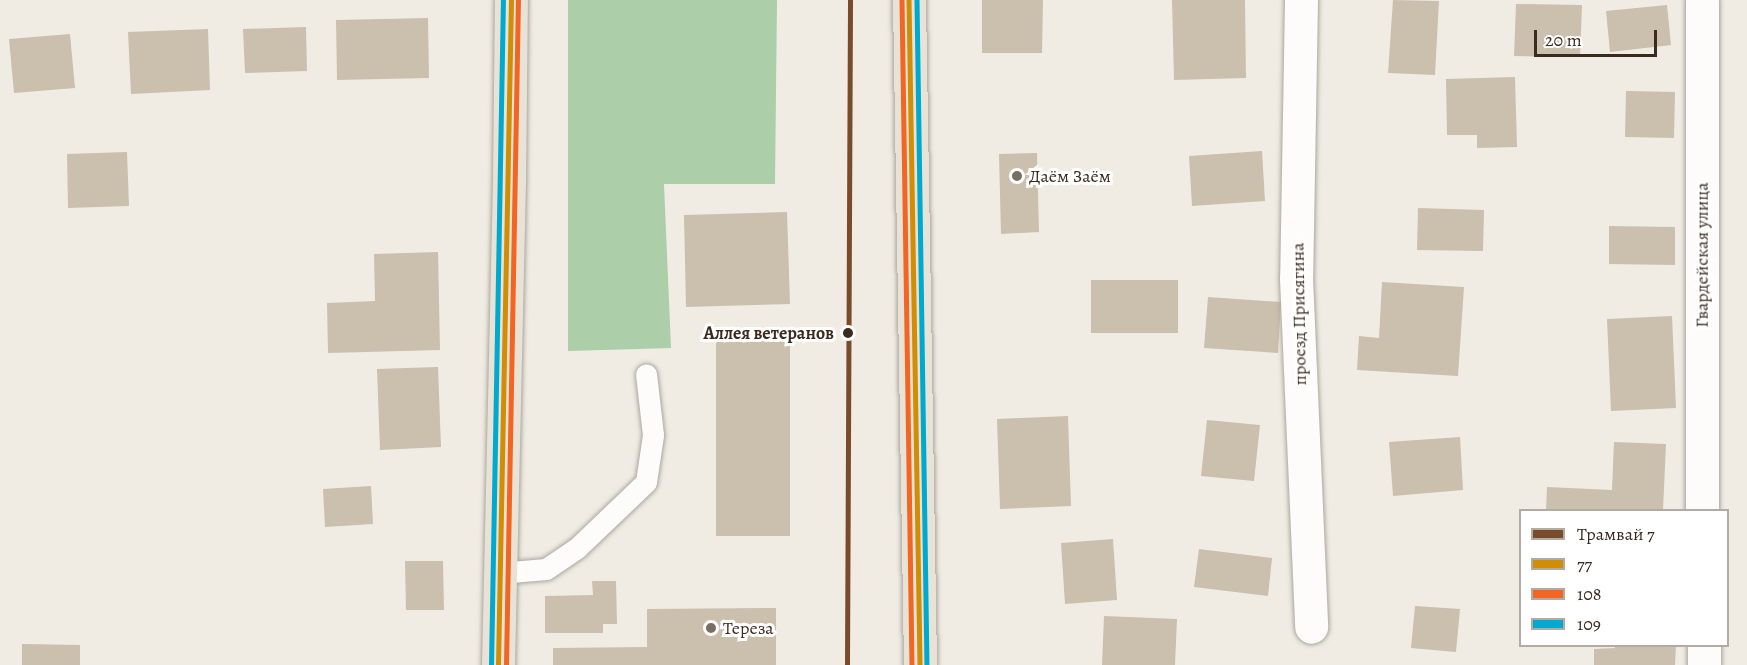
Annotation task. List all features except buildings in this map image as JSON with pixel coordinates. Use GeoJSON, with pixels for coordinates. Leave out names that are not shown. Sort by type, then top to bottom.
{"type":"FeatureCollection","features":[{"type":"Feature","properties":{"kind":"highway"},"geometry":{"type":"LineString","coordinates":[[498,665],[511,0]]}},
{"type":"Feature","properties":{"kind":"highway"},"geometry":{"type":"LineString","coordinates":[[909,0],[920,665]]}},
{"type":"Feature","properties":{"kind":"street","name":"проезд Присягина"},"geometry":{"type":"LineString","coordinates":[[1300,0],[1296,278],[1311,627]]}},
{"type":"Feature","properties":{"kind":"street","name":"Гвардейская улица"},"geometry":{"type":"LineString","coordinates":[[1702,0],[1702,509]]}},
{"type":"Feature","properties":{"kind":"street"},"geometry":{"type":"LineString","coordinates":[[1704,647],[1704,665]]}},
{"type":"Feature","properties":{"kind":"lane"},"geometry":{"type":"LineString","coordinates":[[499,573],[546,569],[578,549],[646,482],[653,435],[646,374]]}},
{"type":"Feature","properties":{"kind":"green space"},"geometry":{"type":"Polygon","coordinates":[[[568,0],[777,0],[775,184],[664,184],[671,348],[568,351],[568,0]]]}},
{"type":"Feature","properties":{"kind":"tram line","name":"7"},"geometry":{"type":"LineString","coordinates":[[847,665],[850,0]]}},
{"type":"Feature","properties":{"kind":"transit line","name":"109"},"geometry":{"type":"LineString","coordinates":[[491,665],[503,0]]}},
{"type":"Feature","properties":{"kind":"transit line","name":"77"},"geometry":{"type":"LineString","coordinates":[[498,665],[511,0]]}},
{"type":"Feature","properties":{"kind":"transit line","name":"108"},"geometry":{"type":"LineString","coordinates":[[506,665],[518,0]]}},
{"type":"Feature","properties":{"kind":"transit line","name":"108"},"geometry":{"type":"LineString","coordinates":[[902,0],[912,665]]}},
{"type":"Feature","properties":{"kind":"transit line","name":"77"},"geometry":{"type":"LineString","coordinates":[[909,0],[920,665]]}},
{"type":"Feature","properties":{"kind":"transit line","name":"109"},"geometry":{"type":"LineString","coordinates":[[917,0],[927,665]]}},
{"type":"Feature","properties":{"kind":"place","name":"Даём Заём"},"geometry":{"type":"Point","coordinates":[1017,176]}},
{"type":"Feature","properties":{"kind":"place","name":"Аллея ветеранов"},"geometry":{"type":"Point","coordinates":[848,333]}},
{"type":"Feature","properties":{"kind":"place","name":"Тереза"},"geometry":{"type":"Point","coordinates":[711,628]}}]}
